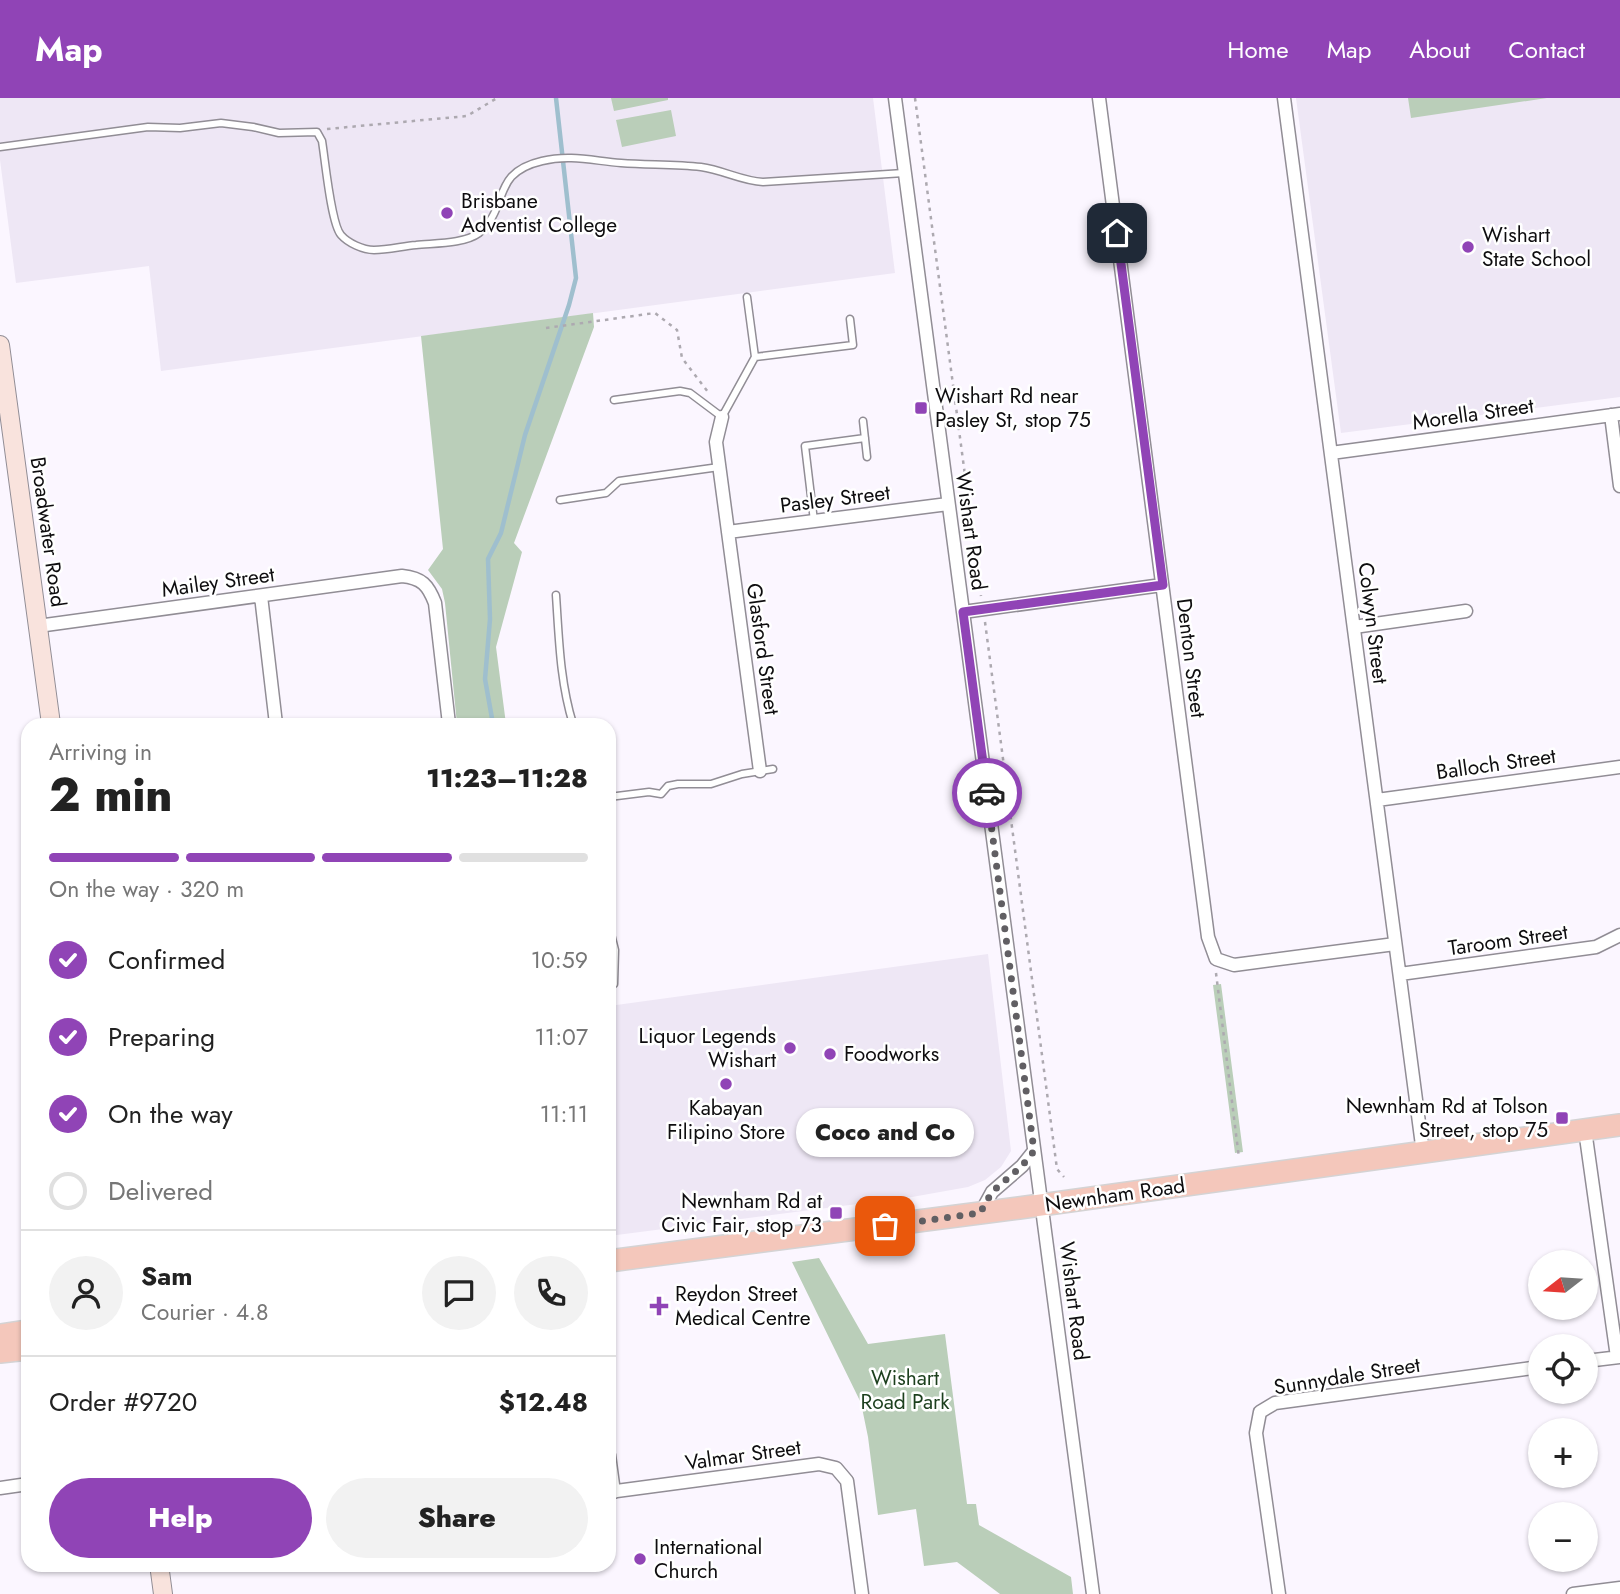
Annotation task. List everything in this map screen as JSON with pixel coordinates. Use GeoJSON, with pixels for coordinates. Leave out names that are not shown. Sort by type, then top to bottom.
{"type":"FeatureCollection","features":[{"type":"Feature","properties":{"kind":"main road","name":"Broadwater Road"},"geometry":{"type":"LineString","coordinates":[[0,345],[50,718]]}},
{"type":"Feature","properties":{"kind":"main road","name":"Newnham Road"},"geometry":{"type":"LineString","coordinates":[[616,1260],[1042,1205],[1620,1125]]}},
{"type":"Feature","properties":{"kind":"main road"},"geometry":{"type":"LineString","coordinates":[[0,1335],[21,1332]]}},
{"type":"Feature","properties":{"kind":"main road"},"geometry":{"type":"LineString","coordinates":[[0,1353],[21,1350]]}},
{"type":"Feature","properties":{"kind":"main road"},"geometry":{"type":"LineString","coordinates":[[160,1572],[163,1594]]}},
{"type":"Feature","properties":{"kind":"street","name":"Wishart Road"},"geometry":{"type":"LineString","coordinates":[[895,98],[1093,1594]]}},
{"type":"Feature","properties":{"kind":"street","name":"Denton Street"},"geometry":{"type":"LineString","coordinates":[[1099,98],[1208,937],[1216,959]]}},
{"type":"Feature","properties":{"kind":"street","name":"Colwyn Street"},"geometry":{"type":"LineString","coordinates":[[1284,98],[1423,1153]]}},
{"type":"Feature","properties":{"kind":"street"},"geometry":{"type":"LineString","coordinates":[[1615,415],[1620,486]]}},
{"type":"Feature","properties":{"kind":"street","name":"Morella Street"},"geometry":{"type":"LineString","coordinates":[[1331,453],[1615,415]]}},
{"type":"Feature","properties":{"kind":"street","name":"Glasford Street"},"geometry":{"type":"LineString","coordinates":[[722,416],[716,442],[719,467],[766,770]]}},
{"type":"Feature","properties":{"kind":"street","name":"Pasley Street"},"geometry":{"type":"LineString","coordinates":[[728,532],[948,504]]}},
{"type":"Feature","properties":{"kind":"street","name":"Mailey Street"},"geometry":{"type":"LineString","coordinates":[[38,626],[402,576],[418,578],[429,587],[435,603],[448,718]]}},
{"type":"Feature","properties":{"kind":"street"},"geometry":{"type":"LineString","coordinates":[[963,612],[1163,585]]}},
{"type":"Feature","properties":{"kind":"street"},"geometry":{"type":"LineString","coordinates":[[261,596],[275,718]]}},
{"type":"Feature","properties":{"kind":"street"},"geometry":{"type":"LineString","coordinates":[[1354,627],[1465,611]]}},
{"type":"Feature","properties":{"kind":"street","name":"Balloch Street"},"geometry":{"type":"LineString","coordinates":[[1377,800],[1620,767]]}},
{"type":"Feature","properties":{"kind":"street","name":"Taroom Street"},"geometry":{"type":"LineString","coordinates":[[1400,974],[1596,947],[1620,935]]}},
{"type":"Feature","properties":{"kind":"street"},"geometry":{"type":"LineString","coordinates":[[1216,959],[1234,965],[1395,944]]}},
{"type":"Feature","properties":{"kind":"street"},"geometry":{"type":"LineString","coordinates":[[1585,1130],[1618,1357],[1598,1360]]}},
{"type":"Feature","properties":{"kind":"street"},"geometry":{"type":"LineString","coordinates":[[980,1213],[992,1192],[1022,1166],[1034,1151]]}},
{"type":"Feature","properties":{"kind":"street","name":"Sunnydale Street"},"geometry":{"type":"LineString","coordinates":[[1279,1594],[1256,1433],[1260,1412],[1275,1403],[1528,1369]]}},
{"type":"Feature","properties":{"kind":"street","name":"Valmar Street"},"geometry":{"type":"LineString","coordinates":[[616,1491],[819,1464],[836,1468],[847,1481],[862,1594]]}},
{"type":"Feature","properties":{"kind":"street"},"geometry":{"type":"LineString","coordinates":[[0,1488],[21,1485]]}},
{"type":"Feature","properties":{"kind":"street"},"geometry":{"type":"LineString","coordinates":[[1573,1594],[1620,1588]]}},
{"type":"Feature","properties":{"kind":"lane"},"geometry":{"type":"LineString","coordinates":[[0,147],[148,127],[180,128],[221,123],[279,133],[317,132],[323,141],[334,219],[339,234],[355,245],[373,250],[460,239],[477,234],[489,221],[504,184],[518,169],[551,159],[575,156],[619,163],[702,167],[750,181],[763,182],[904,173]]}},
{"type":"Feature","properties":{"kind":"lane"},"geometry":{"type":"LineString","coordinates":[[614,400],[680,391],[690,393],[722,416],[755,357],[747,297]]}},
{"type":"Feature","properties":{"kind":"lane"},"geometry":{"type":"LineString","coordinates":[[755,357],[853,345],[849,319]]}},
{"type":"Feature","properties":{"kind":"lane"},"geometry":{"type":"LineString","coordinates":[[863,421],[867,457]]}},
{"type":"Feature","properties":{"kind":"lane"},"geometry":{"type":"LineString","coordinates":[[814,521],[805,446],[865,438]]}},
{"type":"Feature","properties":{"kind":"lane"},"geometry":{"type":"LineString","coordinates":[[560,500],[606,493],[619,481],[719,467]]}},
{"type":"Feature","properties":{"kind":"lane"},"geometry":{"type":"LineString","coordinates":[[556,595],[560,661],[566,704],[571,718]]}},
{"type":"Feature","properties":{"kind":"lane"},"geometry":{"type":"LineString","coordinates":[[616,796],[649,792],[661,794],[668,786],[711,784],[766,770]]}},
{"type":"Feature","properties":{"kind":"path"},"geometry":{"type":"LineString","coordinates":[[317,132],[467,116],[497,98]]}},
{"type":"Feature","properties":{"kind":"path"},"geometry":{"type":"LineString","coordinates":[[915,98],[981,596]]}},
{"type":"Feature","properties":{"kind":"path"},"geometry":{"type":"LineString","coordinates":[[546,328],[655,313],[677,330],[682,358],[713,398],[722,416]]}},
{"type":"Feature","properties":{"kind":"path"},"geometry":{"type":"LineString","coordinates":[[985,622],[1056,1169],[1064,1177]]}},
{"type":"Feature","properties":{"kind":"path"},"geometry":{"type":"LineString","coordinates":[[1216,959],[1216,981],[1239,1158]]}},
{"type":"Feature","properties":{"kind":"shaded area","name":"Brisbane Adventist College"},"geometry":{"type":"Polygon","coordinates":[[[0,98],[873,98],[895,273],[161,371],[149,266],[16,283],[0,160],[0,98]]]}},
{"type":"Feature","properties":{"kind":"shaded area","name":"Wishart State School"},"geometry":{"type":"Polygon","coordinates":[[[1296,98],[1620,98],[1620,397],[1341,433],[1296,98]]]}},
{"type":"Feature","properties":{"kind":"shaded area"},"geometry":{"type":"Polygon","coordinates":[[[988,954],[1011,1151],[1001,1167],[985,1180],[968,1187],[912,1197],[616,1235],[616,1005],[988,954]]]}},
{"type":"Feature","properties":{"kind":"green space"},"geometry":{"type":"Polygon","coordinates":[[[611,98],[668,98],[668,100],[614,111],[611,98]]]}},
{"type":"Feature","properties":{"kind":"green space"},"geometry":{"type":"Polygon","coordinates":[[[1408,98],[1547,98],[1411,118],[1408,98]]]}},
{"type":"Feature","properties":{"kind":"green space"},"geometry":{"type":"Polygon","coordinates":[[[671,110],[676,136],[622,147],[616,120],[671,110]]]}},
{"type":"Feature","properties":{"kind":"green space"},"geometry":{"type":"Polygon","coordinates":[[[593,313],[594,327],[514,543],[522,552],[496,647],[505,718],[456,718],[445,603],[442,589],[428,570],[443,549],[421,336],[593,313]]]}},
{"type":"Feature","properties":{"kind":"green space"},"geometry":{"type":"Polygon","coordinates":[[[1221,984],[1243,1152],[1235,1153],[1213,985],[1221,984]]]}},
{"type":"Feature","properties":{"kind":"green space","name":"Wishart Road Park"},"geometry":{"type":"Polygon","coordinates":[[[819,1258],[868,1344],[945,1334],[967,1504],[976,1504],[979,1525],[1071,1577],[1073,1594],[1000,1594],[957,1562],[924,1566],[916,1509],[878,1515],[861,1403],[792,1262],[819,1258]]]}},
{"type":"Feature","properties":{"kind":"waterway"},"geometry":{"type":"LineString","coordinates":[[492,718],[485,679],[490,619],[488,559],[501,533],[525,435],[576,278],[556,98]]}},
{"type":"Feature","properties":{"kind":"way so far"},"geometry":{"type":"LineString","coordinates":[[885,1226],[980,1213],[992,1192],[1022,1166],[1034,1151],[987,793]]}},
{"type":"Feature","properties":{"kind":"place","name":"Brisbane Adventist College"},"geometry":{"type":"Point","coordinates":[447,213]}},
{"type":"Feature","properties":{"kind":"place","name":"Wishart State School"},"geometry":{"type":"Point","coordinates":[1468,247]}},
{"type":"Feature","properties":{"kind":"place","name":"Wishart Rd near Pasley St, stop 75"},"geometry":{"type":"Point","coordinates":[921,408]}},
{"type":"Feature","properties":{"kind":"place","name":"Liquor Legends Wishart"},"geometry":{"type":"Point","coordinates":[790,1048]}},
{"type":"Feature","properties":{"kind":"place","name":"Foodworks"},"geometry":{"type":"Point","coordinates":[830,1054]}},
{"type":"Feature","properties":{"kind":"place","name":"Kabayan Filipino Store"},"geometry":{"type":"Point","coordinates":[726,1084]}},
{"type":"Feature","properties":{"kind":"place","name":"Newnham Rd at Tolson Street, stop 75"},"geometry":{"type":"Point","coordinates":[1562,1118]}},
{"type":"Feature","properties":{"kind":"place","name":"Newnham Rd at Civic Fair, stop 73"},"geometry":{"type":"Point","coordinates":[836,1213]}},
{"type":"Feature","properties":{"kind":"place","name":"Coco and Co"},"geometry":{"type":"Point","coordinates":[885,1226]}},
{"type":"Feature","properties":{"kind":"place","name":"Reydon Street Medical Centre"},"geometry":{"type":"Point","coordinates":[659,1306]}},
{"type":"Feature","properties":{"kind":"place","name":"International Church"},"geometry":{"type":"Point","coordinates":[640,1559]}},
{"type":"Feature","properties":{"kind":"route"},"geometry":{"type":"LineString","coordinates":[[987,793],[963,612],[1163,585],[1117,233]]}}]}
